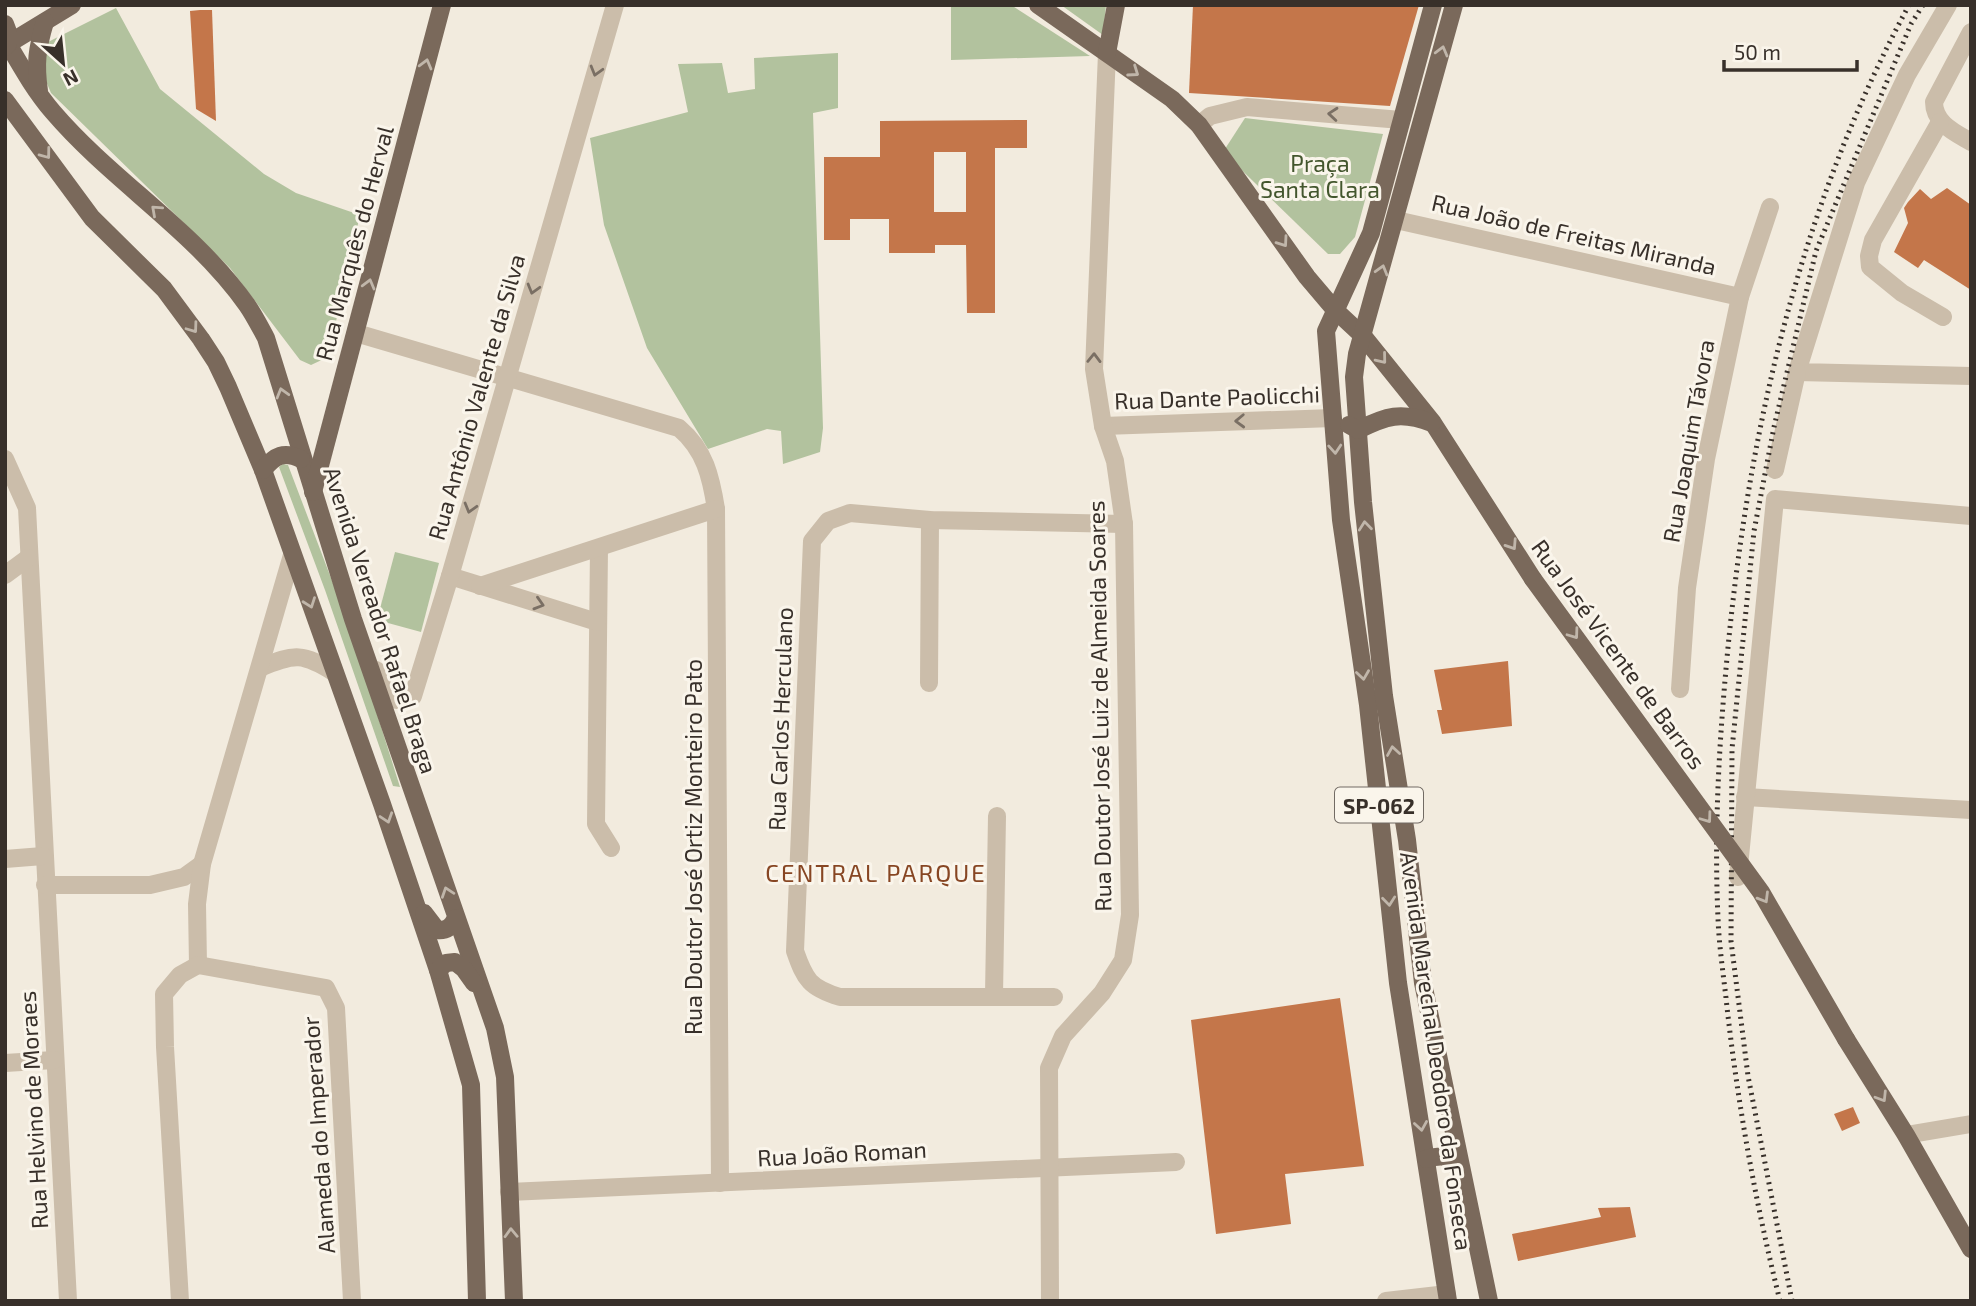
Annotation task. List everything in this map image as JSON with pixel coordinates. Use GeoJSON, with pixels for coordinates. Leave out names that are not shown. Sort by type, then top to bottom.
{"type":"FeatureCollection","features":[{"type":"Feature","properties":{"kind":"main road"},"geometry":{"type":"LineString","coordinates":[[7,46],[72,5]]}},
{"type":"Feature","properties":{"kind":"main road","name":"Rua Marquês do Herval"},"geometry":{"type":"LineString","coordinates":[[313,492],[442,5]]}},
{"type":"Feature","properties":{"kind":"main road","name":"Rua José Vicente de Barros"},"geometry":{"type":"LineString","coordinates":[[1038,5],[1172,99],[1199,125],[1307,276],[1335,310],[1363,336],[1433,423],[1534,579],[1761,892],[1971,1249]]}},
{"type":"Feature","properties":{"kind":"main road"},"geometry":{"type":"LineString","coordinates":[[1107,53],[1116,5]]}},
{"type":"Feature","properties":{"kind":"main road","name":"SP-062"},"geometry":{"type":"LineString","coordinates":[[1335,310],[1371,233],[1433,5]]}},
{"type":"Feature","properties":{"kind":"main road","name":"SP-062"},"geometry":{"type":"LineString","coordinates":[[1363,336],[1454,5]]}},
{"type":"Feature","properties":{"kind":"main road"},"geometry":{"type":"LineString","coordinates":[[40,94],[36,50],[45,22]]}},
{"type":"Feature","properties":{"kind":"main road"},"geometry":{"type":"LineString","coordinates":[[5,24],[8,32],[7,46]]}},
{"type":"Feature","properties":{"kind":"main road","name":"Avenida Vereador Rafael Braga"},"geometry":{"type":"LineString","coordinates":[[7,46],[29,81],[74,134],[192,242],[248,306],[266,338],[301,459],[353,620],[495,1028],[505,1077],[514,1301]]}},
{"type":"Feature","properties":{"kind":"main road"},"geometry":{"type":"LineString","coordinates":[[5,100],[92,218],[164,289],[201,339],[228,387],[263,470],[412,892],[471,1084],[477,1301]]}},
{"type":"Feature","properties":{"kind":"main road","name":"Avenida Marechal Deodoro da Fonseca"},"geometry":{"type":"LineString","coordinates":[[1335,310],[1326,331],[1341,520],[1368,705],[1398,983],[1448,1298]]}},
{"type":"Feature","properties":{"kind":"main road","name":"Avenida Marechal Deodoro da Fonseca"},"geometry":{"type":"LineString","coordinates":[[1363,336],[1354,377],[1363,502],[1384,696],[1407,840],[1423,983],[1489,1301]]}},
{"type":"Feature","properties":{"kind":"main road"},"geometry":{"type":"LineString","coordinates":[[1333,418],[1358,430],[1387,417],[1399,415],[1415,416],[1433,423]]}},
{"type":"Feature","properties":{"kind":"main road"},"geometry":{"type":"LineString","coordinates":[[263,470],[271,460],[281,454],[291,454],[301,459]]}},
{"type":"Feature","properties":{"kind":"main road"},"geometry":{"type":"LineString","coordinates":[[412,892],[430,924],[437,930],[445,931],[452,926],[456,918]]}},
{"type":"Feature","properties":{"kind":"main road"},"geometry":{"type":"LineString","coordinates":[[438,970],[450,961],[460,964],[485,1001]]}},
{"type":"Feature","properties":{"kind":"main road"},"geometry":{"type":"LineString","coordinates":[[1426,1160],[1441,1155],[1449,1158],[1462,1174]]}},
{"type":"Feature","properties":{"kind":"street","name":"Rua Antônio Valente da Silva"},"geometry":{"type":"LineString","coordinates":[[353,620],[385,689],[397,700],[413,696],[615,5]]}},
{"type":"Feature","properties":{"kind":"street"},"geometry":{"type":"LineString","coordinates":[[1775,470],[1797,372],[1856,183],[1907,75],[1948,5]]}},
{"type":"Feature","properties":{"kind":"street"},"geometry":{"type":"LineString","coordinates":[[1971,32],[1934,102],[1934,112],[1940,122],[1971,142]]}},
{"type":"Feature","properties":{"kind":"street","name":"Rua Doutor José Luiz de Almeida Soares"},"geometry":{"type":"LineString","coordinates":[[1050,1301],[1049,1069],[1063,1036],[1102,993],[1122,960],[1130,915],[1124,524],[1115,461],[1103,426],[1094,369],[1107,53]]}},
{"type":"Feature","properties":{"kind":"street"},"geometry":{"type":"LineString","coordinates":[[1199,125],[1210,116],[1247,107],[1401,120]]}},
{"type":"Feature","properties":{"kind":"street"},"geometry":{"type":"LineString","coordinates":[[1940,122],[1873,240],[1869,256],[1870,267],[1902,293],[1943,317]]}},
{"type":"Feature","properties":{"kind":"street","name":"Rua Joaquim Távora"},"geometry":{"type":"LineString","coordinates":[[1680,689],[1687,588],[1706,459],[1740,297],[1770,207]]}},
{"type":"Feature","properties":{"kind":"street","name":"Rua João de Freitas Miranda"},"geometry":{"type":"LineString","coordinates":[[1396,220],[1740,297]]}},
{"type":"Feature","properties":{"kind":"street","name":"Rua Doutor José Ortiz Monteiro Pato"},"geometry":{"type":"LineString","coordinates":[[356,333],[679,428],[697,446],[706,465],[716,509],[720,1183]]}},
{"type":"Feature","properties":{"kind":"street"},"geometry":{"type":"LineString","coordinates":[[1797,372],[1971,376]]}},
{"type":"Feature","properties":{"kind":"street","name":"Rua Dante Paolicchi"},"geometry":{"type":"LineString","coordinates":[[1103,426],[1333,418]]}},
{"type":"Feature","properties":{"kind":"street","name":"Rua Helvino de Moraes"},"geometry":{"type":"LineString","coordinates":[[5,459],[27,508],[44,885],[68,1301]]}},
{"type":"Feature","properties":{"kind":"street"},"geometry":{"type":"LineString","coordinates":[[1738,877],[1774,499],[1971,516]]}},
{"type":"Feature","properties":{"kind":"street"},"geometry":{"type":"LineString","coordinates":[[480,586],[716,509]]}},
{"type":"Feature","properties":{"kind":"street","name":"Rua Carlos Herculano"},"geometry":{"type":"LineString","coordinates":[[930,520],[850,513],[828,521],[811,541],[795,951],[803,974],[819,991],[840,997],[1054,997]]}},
{"type":"Feature","properties":{"kind":"street"},"geometry":{"type":"LineString","coordinates":[[929,683],[930,520],[1124,524]]}},
{"type":"Feature","properties":{"kind":"street"},"geometry":{"type":"LineString","coordinates":[[599,548],[596,824],[611,848]]}},
{"type":"Feature","properties":{"kind":"street"},"geometry":{"type":"LineString","coordinates":[[180,1301],[164,995],[180,975],[198,965],[197,904],[202,864],[292,555]]}},
{"type":"Feature","properties":{"kind":"street"},"geometry":{"type":"LineString","coordinates":[[5,575],[28,558]]}},
{"type":"Feature","properties":{"kind":"street"},"geometry":{"type":"LineString","coordinates":[[450,576],[597,622]]}},
{"type":"Feature","properties":{"kind":"street"},"geometry":{"type":"LineString","coordinates":[[260,668],[280,659],[297,657],[313,659],[335,673]]}},
{"type":"Feature","properties":{"kind":"street"},"geometry":{"type":"LineString","coordinates":[[1745,797],[1971,810]]}},
{"type":"Feature","properties":{"kind":"street"},"geometry":{"type":"LineString","coordinates":[[995,996],[997,816]]}},
{"type":"Feature","properties":{"kind":"street"},"geometry":{"type":"LineString","coordinates":[[5,859],[43,856]]}},
{"type":"Feature","properties":{"kind":"street"},"geometry":{"type":"LineString","coordinates":[[44,885],[150,885],[184,877],[202,864]]}},
{"type":"Feature","properties":{"kind":"street","name":"Alameda do Imperador"},"geometry":{"type":"LineString","coordinates":[[198,965],[326,988],[337,1008],[352,1301]]}},
{"type":"Feature","properties":{"kind":"street"},"geometry":{"type":"LineString","coordinates":[[5,1063],[54,1060]]}},
{"type":"Feature","properties":{"kind":"street"},"geometry":{"type":"LineString","coordinates":[[1906,1135],[1971,1124]]}},
{"type":"Feature","properties":{"kind":"street","name":"Rua João Roman"},"geometry":{"type":"LineString","coordinates":[[509,1192],[1176,1163]]}},
{"type":"Feature","properties":{"kind":"street"},"geometry":{"type":"LineString","coordinates":[[1386,1301],[1448,1298]]}},
{"type":"Feature","properties":{"kind":"green space"},"geometry":{"type":"Polygon","coordinates":[[[951,5],[1011,5],[1090,56],[951,60],[951,5]]]}},
{"type":"Feature","properties":{"kind":"green space"},"geometry":{"type":"Polygon","coordinates":[[[1061,5],[1106,5],[1103,35],[1061,5]]]}},
{"type":"Feature","properties":{"kind":"green space"},"geometry":{"type":"Polygon","coordinates":[[[116,8],[160,89],[264,174],[296,193],[360,215],[328,357],[311,365],[300,360],[230,268],[51,93],[43,74],[48,42],[116,8]]]}},
{"type":"Feature","properties":{"kind":"green space"},"geometry":{"type":"Polygon","coordinates":[[[838,53],[838,108],[813,113],[823,428],[820,452],[783,464],[781,431],[767,429],[708,449],[647,348],[604,225],[590,138],[688,112],[678,64],[722,63],[728,93],[755,89],[754,58],[838,53]]]}},
{"type":"Feature","properties":{"kind":"green space","name":"Praça Santa Clara"},"geometry":{"type":"Polygon","coordinates":[[[1245,118],[1383,134],[1355,237],[1340,254],[1328,254],[1223,152],[1245,118]]]}},
{"type":"Feature","properties":{"kind":"green space"},"geometry":{"type":"Polygon","coordinates":[[[288,465],[350,628],[400,787],[393,786],[279,467],[288,465]]]}},
{"type":"Feature","properties":{"kind":"green space"},"geometry":{"type":"Polygon","coordinates":[[[395,552],[439,563],[421,632],[377,620],[395,552]]]}},
{"type":"Feature","properties":{"kind":"building"},"geometry":{"type":"Polygon","coordinates":[[[1193,5],[1419,5],[1390,106],[1189,93],[1193,5]]]}},
{"type":"Feature","properties":{"kind":"building"},"geometry":{"type":"Polygon","coordinates":[[[212,10],[216,121],[196,109],[190,11],[212,10]]]}},
{"type":"Feature","properties":{"kind":"building"},"geometry":{"type":"Polygon","coordinates":[[[1027,120],[1027,148],[995,148],[995,313],[967,313],[966,245],[935,245],[935,253],[889,253],[889,219],[850,219],[850,240],[824,240],[824,157],[880,157],[880,121],[1027,120]],[[934,152],[934,212],[966,212],[966,152],[934,152]]]}},
{"type":"Feature","properties":{"kind":"building"},"geometry":{"type":"Polygon","coordinates":[[[1947,188],[1971,205],[1971,290],[1924,260],[1918,268],[1894,252],[1908,223],[1904,208],[1908,202],[1920,189],[1931,199],[1947,188]]]}},
{"type":"Feature","properties":{"kind":"building"},"geometry":{"type":"Polygon","coordinates":[[[1508,661],[1512,726],[1442,734],[1437,710],[1442,710],[1434,670],[1508,661]]]}},
{"type":"Feature","properties":{"kind":"building"},"geometry":{"type":"Polygon","coordinates":[[[1340,998],[1364,1166],[1285,1174],[1291,1224],[1216,1234],[1191,1020],[1340,998]]]}},
{"type":"Feature","properties":{"kind":"building"},"geometry":{"type":"Polygon","coordinates":[[[1853,1107],[1860,1123],[1842,1131],[1834,1114],[1853,1107]]]}},
{"type":"Feature","properties":{"kind":"building"},"geometry":{"type":"Polygon","coordinates":[[[1630,1207],[1636,1237],[1518,1261],[1512,1234],[1601,1217],[1598,1208],[1630,1207]]]}},
{"type":"Feature","properties":{"kind":"railway"},"geometry":{"type":"LineString","coordinates":[[1780,1301],[1741,1112],[1719,938],[1717,820],[1727,658],[1749,489],[1785,322],[1809,241],[1838,160],[1871,82],[1909,5]]}},
{"type":"Feature","properties":{"kind":"railway"},"geometry":{"type":"LineString","coordinates":[[1792,1301],[1748,1076],[1731,941],[1732,749],[1754,531],[1774,427],[1816,251],[1911,24],[1923,5]]}},
{"type":"Feature","properties":{"kind":"district","name":"CENTRAL PARQUE"},"geometry":{"type":"Point","coordinates":[876,872]}}]}
